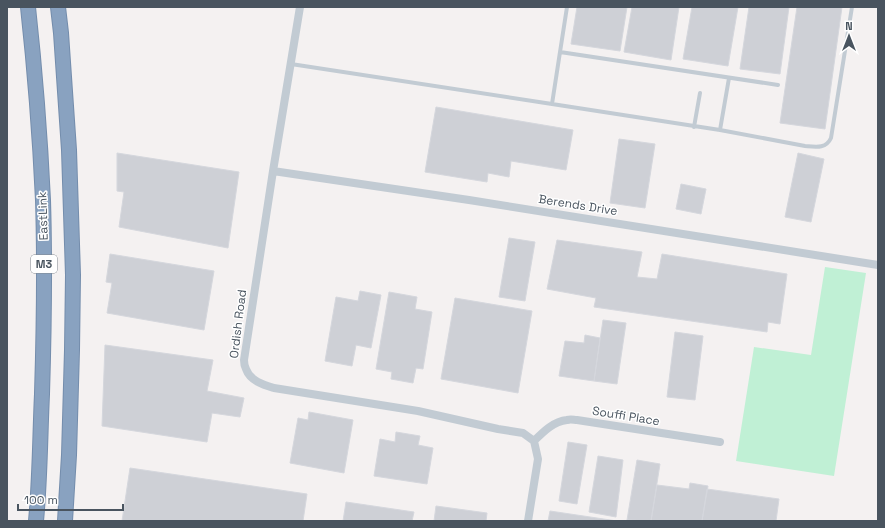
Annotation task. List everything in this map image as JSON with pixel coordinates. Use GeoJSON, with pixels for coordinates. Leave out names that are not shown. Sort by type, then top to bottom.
{"type":"FeatureCollection","features":[{"type":"Feature","properties":{"kind":"highway","name":"EastLink"},"geometry":{"type":"LineString","coordinates":[[28,7],[36,93],[43,200],[44,262],[43,346],[36,521]]}},
{"type":"Feature","properties":{"kind":"highway","name":"M3"},"geometry":{"type":"LineString","coordinates":[[58,7],[69,150],[73,275],[72,350],[65,521]]}},
{"type":"Feature","properties":{"kind":"street","name":"Ordish Road"},"geometry":{"type":"LineString","coordinates":[[300,7],[244,360],[246,369],[252,378],[261,384],[274,388],[418,411],[498,429],[523,433],[534,441]]}},
{"type":"Feature","properties":{"kind":"street","name":"Berends Drive"},"geometry":{"type":"LineString","coordinates":[[273,172],[469,200],[878,265]]}},
{"type":"Feature","properties":{"kind":"street","name":"Souffi Place"},"geometry":{"type":"LineString","coordinates":[[534,441],[553,425],[567,420],[577,420],[720,442]]}},
{"type":"Feature","properties":{"kind":"street"},"geometry":{"type":"LineString","coordinates":[[528,521],[538,458],[534,441]]}},
{"type":"Feature","properties":{"kind":"lane"},"geometry":{"type":"LineString","coordinates":[[552,104],[567,7]]}},
{"type":"Feature","properties":{"kind":"lane"},"geometry":{"type":"LineString","coordinates":[[291,64],[720,130],[811,147],[822,146],[829,142],[831,138],[852,7]]}},
{"type":"Feature","properties":{"kind":"lane"},"geometry":{"type":"LineString","coordinates":[[560,52],[778,85]]}},
{"type":"Feature","properties":{"kind":"lane"},"geometry":{"type":"LineString","coordinates":[[720,130],[729,78]]}},
{"type":"Feature","properties":{"kind":"lane"},"geometry":{"type":"LineString","coordinates":[[694,127],[700,93]]}},
{"type":"Feature","properties":{"kind":"green space"},"geometry":{"type":"Polygon","coordinates":[[[825,267],[866,273],[834,476],[736,461],[754,347],[811,355],[825,267]]]}},
{"type":"Feature","properties":{"kind":"building"},"geometry":{"type":"Polygon","coordinates":[[[577,7],[627,7],[620,51],[571,44],[577,7]]]}},
{"type":"Feature","properties":{"kind":"building"},"geometry":{"type":"Polygon","coordinates":[[[632,7],[679,7],[671,60],[624,52],[632,7]]]}},
{"type":"Feature","properties":{"kind":"building"},"geometry":{"type":"Polygon","coordinates":[[[692,7],[738,7],[728,66],[683,59],[692,7]]]}},
{"type":"Feature","properties":{"kind":"building"},"geometry":{"type":"Polygon","coordinates":[[[749,7],[789,7],[780,74],[740,69],[749,7]]]}},
{"type":"Feature","properties":{"kind":"building"},"geometry":{"type":"Polygon","coordinates":[[[797,7],[842,7],[825,129],[780,123],[797,7]]]}},
{"type":"Feature","properties":{"kind":"building"},"geometry":{"type":"Polygon","coordinates":[[[436,107],[573,130],[566,170],[511,161],[509,177],[488,173],[487,182],[425,172],[436,107]]]}},
{"type":"Feature","properties":{"kind":"building"},"geometry":{"type":"Polygon","coordinates":[[[619,139],[655,144],[645,208],[610,203],[619,139]]]}},
{"type":"Feature","properties":{"kind":"building"},"geometry":{"type":"Polygon","coordinates":[[[117,153],[239,172],[228,248],[119,227],[124,192],[117,191],[117,153]]]}},
{"type":"Feature","properties":{"kind":"building"},"geometry":{"type":"Polygon","coordinates":[[[798,153],[824,159],[811,222],[785,217],[798,153]]]}},
{"type":"Feature","properties":{"kind":"building"},"geometry":{"type":"Polygon","coordinates":[[[681,184],[706,189],[701,214],[676,209],[681,184]]]}},
{"type":"Feature","properties":{"kind":"building"},"geometry":{"type":"Polygon","coordinates":[[[509,238],[535,242],[525,301],[499,297],[509,238]]]}},
{"type":"Feature","properties":{"kind":"building"},"geometry":{"type":"Polygon","coordinates":[[[557,240],[642,252],[637,277],[657,279],[662,254],[787,274],[780,324],[768,322],[767,332],[594,307],[596,298],[547,289],[557,240]]]}},
{"type":"Feature","properties":{"kind":"building"},"geometry":{"type":"Polygon","coordinates":[[[110,254],[214,271],[204,330],[107,313],[112,283],[106,282],[110,254]]]}},
{"type":"Feature","properties":{"kind":"building"},"geometry":{"type":"Polygon","coordinates":[[[360,291],[381,295],[371,348],[356,345],[352,366],[325,361],[336,297],[358,301],[360,291]]]}},
{"type":"Feature","properties":{"kind":"building"},"geometry":{"type":"Polygon","coordinates":[[[389,292],[417,297],[415,309],[432,312],[423,369],[416,368],[413,383],[391,379],[392,372],[376,369],[389,292]]]}},
{"type":"Feature","properties":{"kind":"building"},"geometry":{"type":"Polygon","coordinates":[[[455,298],[532,311],[518,393],[441,379],[455,298]]]}},
{"type":"Feature","properties":{"kind":"building"},"geometry":{"type":"Polygon","coordinates":[[[603,320],[626,323],[617,384],[594,381],[603,320]]]}},
{"type":"Feature","properties":{"kind":"building"},"geometry":{"type":"Polygon","coordinates":[[[675,332],[703,336],[695,400],[667,397],[675,332]]]}},
{"type":"Feature","properties":{"kind":"building"},"geometry":{"type":"Polygon","coordinates":[[[585,335],[600,338],[594,381],[559,376],[565,341],[584,343],[585,335]]]}},
{"type":"Feature","properties":{"kind":"building"},"geometry":{"type":"Polygon","coordinates":[[[105,345],[213,360],[207,391],[244,398],[240,417],[212,413],[207,442],[102,426],[105,345]]]}},
{"type":"Feature","properties":{"kind":"building"},"geometry":{"type":"Polygon","coordinates":[[[309,412],[353,420],[344,473],[290,463],[298,418],[308,420],[309,412]]]}},
{"type":"Feature","properties":{"kind":"building"},"geometry":{"type":"Polygon","coordinates":[[[396,432],[420,436],[418,445],[433,448],[427,484],[374,476],[380,439],[395,442],[396,432]]]}},
{"type":"Feature","properties":{"kind":"building"},"geometry":{"type":"Polygon","coordinates":[[[568,442],[587,445],[577,504],[559,501],[568,442]]]}},
{"type":"Feature","properties":{"kind":"building"},"geometry":{"type":"Polygon","coordinates":[[[598,456],[623,460],[616,517],[589,512],[598,456]]]}},
{"type":"Feature","properties":{"kind":"building"},"geometry":{"type":"Polygon","coordinates":[[[637,460],[660,464],[651,521],[627,520],[637,460]]]}},
{"type":"Feature","properties":{"kind":"building"},"geometry":{"type":"Polygon","coordinates":[[[130,468],[307,494],[303,521],[122,521],[130,468]]]}},
{"type":"Feature","properties":{"kind":"building"},"geometry":{"type":"Polygon","coordinates":[[[690,483],[708,486],[702,521],[651,521],[657,485],[689,489],[690,483]]]}},
{"type":"Feature","properties":{"kind":"building"},"geometry":{"type":"Polygon","coordinates":[[[707,489],[779,499],[776,521],[702,521],[707,489]]]}},
{"type":"Feature","properties":{"kind":"building"},"geometry":{"type":"Polygon","coordinates":[[[346,502],[414,512],[412,521],[343,521],[346,502]]]}},
{"type":"Feature","properties":{"kind":"building"},"geometry":{"type":"Polygon","coordinates":[[[436,506],[487,513],[486,521],[434,521],[436,506]]]}},
{"type":"Feature","properties":{"kind":"building"},"geometry":{"type":"Polygon","coordinates":[[[550,511],[617,521],[548,521],[550,511]]]}}]}
